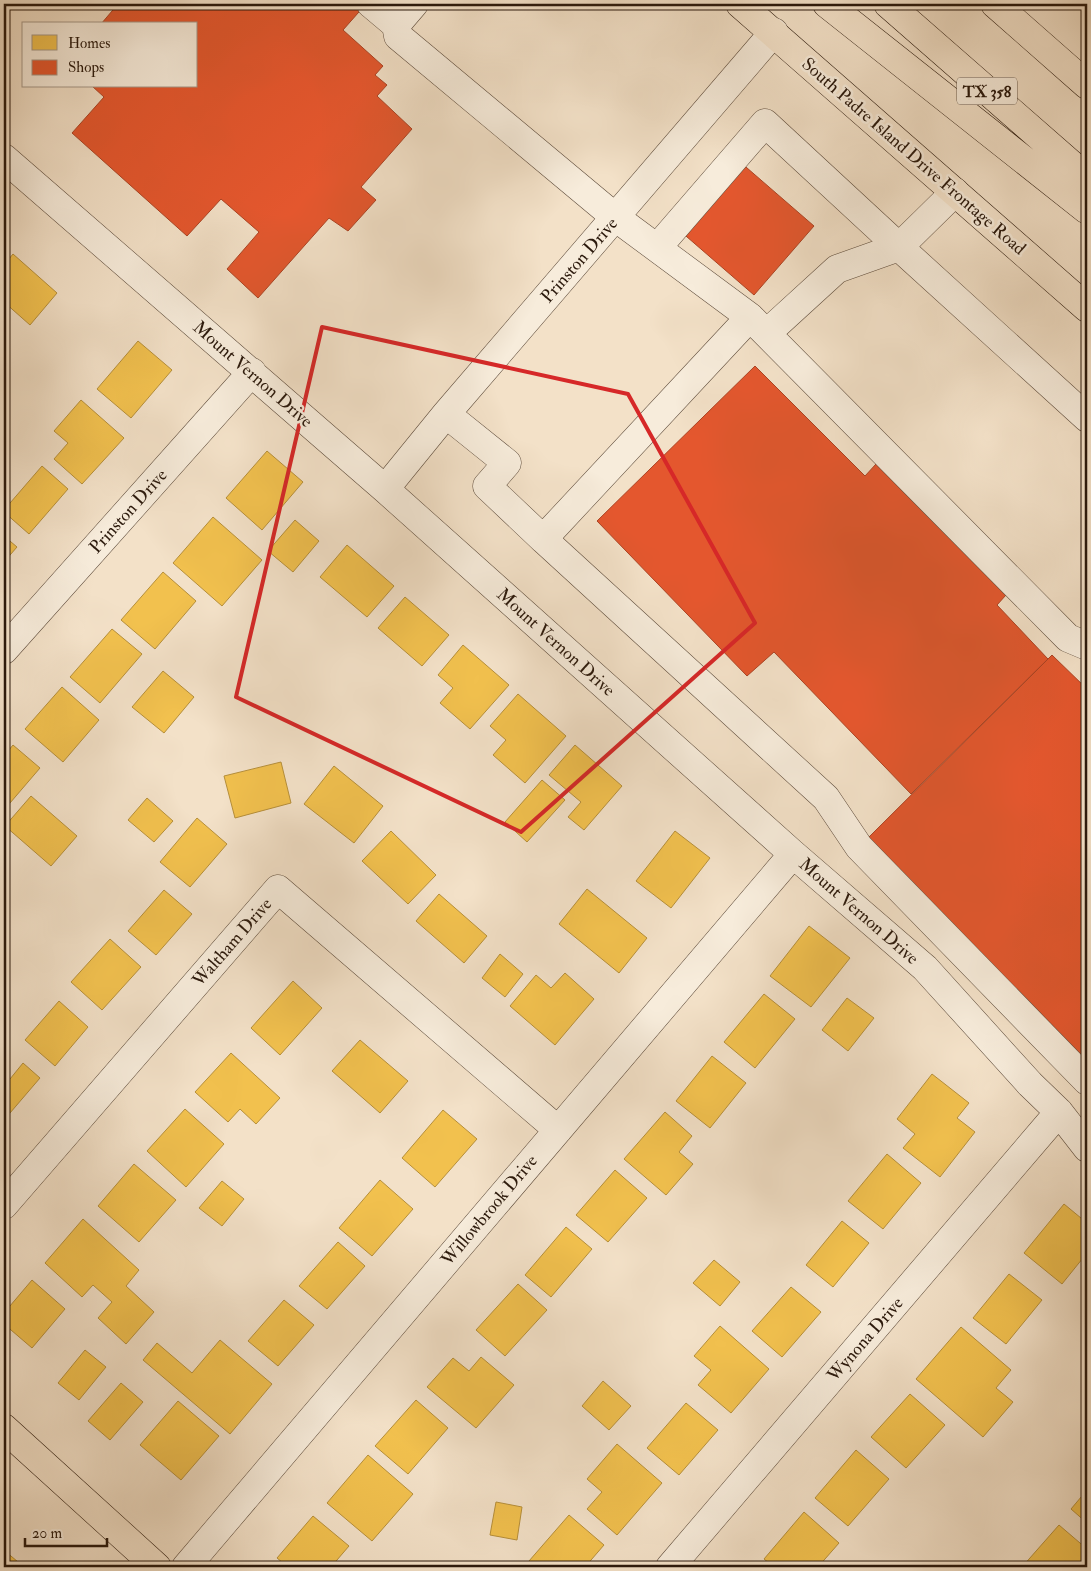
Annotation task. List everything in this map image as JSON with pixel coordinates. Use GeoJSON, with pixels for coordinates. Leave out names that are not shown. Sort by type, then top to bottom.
{"type":"FeatureCollection","features":[{"type":"Feature","properties":{"kind":"main road","name":"South Padre Island Drive Frontage Road"},"geometry":{"type":"LineString","coordinates":[[740,4],[1087,308]]}},
{"type":"Feature","properties":{"kind":"main road"},"geometry":{"type":"LineString","coordinates":[[827,4],[1087,210]]}},
{"type":"Feature","properties":{"kind":"main road","name":"TX 358"},"geometry":{"type":"LineString","coordinates":[[888,4],[1087,178]]}},
{"type":"Feature","properties":{"kind":"main road"},"geometry":{"type":"LineString","coordinates":[[995,4],[1087,85]]}},
{"type":"Feature","properties":{"kind":"main road"},"geometry":{"type":"LineString","coordinates":[[4,1428],[156,1567]]}},
{"type":"Feature","properties":{"kind":"street"},"geometry":{"type":"LineString","coordinates":[[371,4],[396,25],[398,36],[615,217],[758,325],[1068,638],[1087,646]]}},
{"type":"Feature","properties":{"kind":"street"},"geometry":{"type":"LineString","coordinates":[[396,25],[414,4]]}},
{"type":"Feature","properties":{"kind":"street","name":"Prinston Drive"},"geometry":{"type":"LineString","coordinates":[[385,489],[446,414],[774,32]]}},
{"type":"Feature","properties":{"kind":"street"},"geometry":{"type":"LineString","coordinates":[[657,248],[765,123],[899,247],[1082,404]]}},
{"type":"Feature","properties":{"kind":"street","name":"Mount Vernon Drive"},"geometry":{"type":"LineString","coordinates":[[4,158],[252,372],[793,854],[925,968],[1030,1084],[1059,1112],[1087,1148]]}},
{"type":"Feature","properties":{"kind":"street"},"geometry":{"type":"LineString","coordinates":[[543,539],[758,325],[837,269],[899,247],[955,192]]}},
{"type":"Feature","properties":{"kind":"street","name":"Prinston Drive"},"geometry":{"type":"LineString","coordinates":[[4,650],[252,372]]}},
{"type":"Feature","properties":{"kind":"street"},"geometry":{"type":"LineString","coordinates":[[446,414],[507,462],[487,486],[826,798],[859,847],[1087,1081]]}},
{"type":"Feature","properties":{"kind":"street","name":"Willowbrook Drive"},"geometry":{"type":"LineString","coordinates":[[186,1567],[793,854]]}},
{"type":"Feature","properties":{"kind":"street","name":"Waltham Drive"},"geometry":{"type":"LineString","coordinates":[[4,1205],[278,890],[558,1130]]}},
{"type":"Feature","properties":{"kind":"street","name":"Wynona Drive"},"geometry":{"type":"LineString","coordinates":[[670,1567],[1059,1112]]}},
{"type":"Feature","properties":{"kind":"highlighted area"},"geometry":{"type":"Polygon","coordinates":[[[322,327],[628,394],[755,623],[521,832],[236,697],[322,327]]]}},
{"type":"Feature","properties":{"kind":"building: Homes"},"geometry":{"type":"Polygon","coordinates":[[[13,254],[57,293],[30,325],[4,302],[4,265],[13,254]]]}},
{"type":"Feature","properties":{"kind":"building: Homes"},"geometry":{"type":"Polygon","coordinates":[[[138,341],[172,370],[131,418],[97,389],[138,341]]]}},
{"type":"Feature","properties":{"kind":"building: Homes"},"geometry":{"type":"Polygon","coordinates":[[[81,400],[124,438],[82,484],[54,459],[68,443],[54,431],[81,400]]]}},
{"type":"Feature","properties":{"kind":"building: Homes"},"geometry":{"type":"Polygon","coordinates":[[[267,451],[303,482],[262,530],[226,498],[267,451]]]}},
{"type":"Feature","properties":{"kind":"building: Homes"},"geometry":{"type":"Polygon","coordinates":[[[42,466],[68,489],[29,534],[4,510],[42,466]]]}},
{"type":"Feature","properties":{"kind":"building: Homes"},"geometry":{"type":"Polygon","coordinates":[[[213,517],[262,560],[222,606],[173,563],[213,517]]]}},
{"type":"Feature","properties":{"kind":"building: Homes"},"geometry":{"type":"Polygon","coordinates":[[[295,520],[319,541],[293,572],[268,551],[295,520]]]}},
{"type":"Feature","properties":{"kind":"building: Homes"},"geometry":{"type":"Polygon","coordinates":[[[4,536],[17,547],[4,562],[4,536]]]}},
{"type":"Feature","properties":{"kind":"building: Homes"},"geometry":{"type":"Polygon","coordinates":[[[347,545],[394,586],[367,617],[320,577],[347,545]]]}},
{"type":"Feature","properties":{"kind":"building: Homes"},"geometry":{"type":"Polygon","coordinates":[[[163,572],[196,601],[155,649],[121,620],[163,572]]]}},
{"type":"Feature","properties":{"kind":"building: Homes"},"geometry":{"type":"Polygon","coordinates":[[[405,597],[449,635],[422,666],[378,628],[405,597]]]}},
{"type":"Feature","properties":{"kind":"building: Homes"},"geometry":{"type":"Polygon","coordinates":[[[112,629],[142,654],[100,703],[70,677],[112,629]]]}},
{"type":"Feature","properties":{"kind":"building: Homes"},"geometry":{"type":"Polygon","coordinates":[[[463,645],[509,685],[470,729],[440,703],[453,688],[438,675],[463,645]]]}},
{"type":"Feature","properties":{"kind":"building: Homes"},"geometry":{"type":"Polygon","coordinates":[[[163,671],[194,697],[164,733],[132,707],[163,671]]]}},
{"type":"Feature","properties":{"kind":"building: Homes"},"geometry":{"type":"Polygon","coordinates":[[[62,687],[99,720],[63,762],[25,729],[62,687]]]}},
{"type":"Feature","properties":{"kind":"building: Homes"},"geometry":{"type":"Polygon","coordinates":[[[518,694],[566,736],[525,783],[493,755],[506,740],[490,726],[518,694]]]}},
{"type":"Feature","properties":{"kind":"building: Homes"},"geometry":{"type":"Polygon","coordinates":[[[13,745],[40,768],[4,810],[4,756],[13,745]]]}},
{"type":"Feature","properties":{"kind":"building: Homes"},"geometry":{"type":"Polygon","coordinates":[[[575,745],[622,786],[584,830],[568,817],[581,802],[549,775],[575,745]]]}},
{"type":"Feature","properties":{"kind":"building: Homes"},"geometry":{"type":"Polygon","coordinates":[[[281,762],[291,803],[235,818],[224,776],[281,762]]]}},
{"type":"Feature","properties":{"kind":"building: Homes"},"geometry":{"type":"Polygon","coordinates":[[[334,766],[383,806],[354,843],[304,804],[334,766]]]}},
{"type":"Feature","properties":{"kind":"building: Homes"},"geometry":{"type":"Polygon","coordinates":[[[542,780],[565,800],[527,842],[505,822],[542,780]]]}},
{"type":"Feature","properties":{"kind":"building: Homes"},"geometry":{"type":"Polygon","coordinates":[[[31,796],[77,836],[51,866],[5,826],[31,796]]]}},
{"type":"Feature","properties":{"kind":"building: Homes"},"geometry":{"type":"Polygon","coordinates":[[[147,798],[173,821],[154,842],[128,820],[147,798]]]}},
{"type":"Feature","properties":{"kind":"building: Homes"},"geometry":{"type":"Polygon","coordinates":[[[197,818],[227,844],[190,887],[160,862],[197,818]]]}},
{"type":"Feature","properties":{"kind":"building: Homes"},"geometry":{"type":"Polygon","coordinates":[[[391,831],[436,875],[408,904],[362,861],[391,831]]]}},
{"type":"Feature","properties":{"kind":"building: Homes"},"geometry":{"type":"Polygon","coordinates":[[[675,831],[710,858],[671,908],[636,881],[675,831]]]}},
{"type":"Feature","properties":{"kind":"building: Homes"},"geometry":{"type":"Polygon","coordinates":[[[587,889],[647,938],[619,973],[559,924],[587,889]]]}},
{"type":"Feature","properties":{"kind":"building: Homes"},"geometry":{"type":"Polygon","coordinates":[[[164,890],[192,914],[156,955],[128,931],[164,890]]]}},
{"type":"Feature","properties":{"kind":"building: Homes"},"geometry":{"type":"Polygon","coordinates":[[[439,894],[487,936],[464,963],[416,921],[439,894]]]}},
{"type":"Feature","properties":{"kind":"building: Homes"},"geometry":{"type":"Polygon","coordinates":[[[809,926],[850,958],[811,1007],[770,976],[809,926]]]}},
{"type":"Feature","properties":{"kind":"building: Homes"},"geometry":{"type":"Polygon","coordinates":[[[110,939],[141,967],[102,1010],[71,982],[110,939]]]}},
{"type":"Feature","properties":{"kind":"building: Homes"},"geometry":{"type":"Polygon","coordinates":[[[500,954],[523,974],[505,997],[482,978],[500,954]]]}},
{"type":"Feature","properties":{"kind":"building: Homes"},"geometry":{"type":"Polygon","coordinates":[[[565,973],[594,999],[555,1045],[510,1006],[536,975],[551,988],[565,973]]]}},
{"type":"Feature","properties":{"kind":"building: Homes"},"geometry":{"type":"Polygon","coordinates":[[[293,981],[322,1008],[280,1055],[251,1028],[293,981]]]}},
{"type":"Feature","properties":{"kind":"building: Homes"},"geometry":{"type":"Polygon","coordinates":[[[764,994],[795,1019],[755,1068],[724,1042],[764,994]]]}},
{"type":"Feature","properties":{"kind":"building: Homes"},"geometry":{"type":"Polygon","coordinates":[[[847,998],[874,1018],[848,1051],[822,1030],[847,998]]]}},
{"type":"Feature","properties":{"kind":"building: Homes"},"geometry":{"type":"Polygon","coordinates":[[[59,1001],[88,1027],[55,1066],[25,1040],[59,1001]]]}},
{"type":"Feature","properties":{"kind":"building: Homes"},"geometry":{"type":"Polygon","coordinates":[[[360,1040],[408,1081],[380,1113],[332,1071],[360,1040]]]}},
{"type":"Feature","properties":{"kind":"building: Homes"},"geometry":{"type":"Polygon","coordinates":[[[231,1053],[280,1098],[256,1124],[240,1109],[228,1122],[195,1092],[231,1053]]]}},
{"type":"Feature","properties":{"kind":"building: Homes"},"geometry":{"type":"Polygon","coordinates":[[[712,1056],[746,1083],[710,1128],[676,1101],[712,1056]]]}},
{"type":"Feature","properties":{"kind":"building: Homes"},"geometry":{"type":"Polygon","coordinates":[[[23,1063],[40,1078],[4,1120],[4,1074],[10,1079],[23,1063]]]}},
{"type":"Feature","properties":{"kind":"building: Homes"},"geometry":{"type":"Polygon","coordinates":[[[932,1074],[969,1103],[957,1118],[975,1132],[940,1177],[903,1148],[915,1134],[897,1119],[932,1074]]]}},
{"type":"Feature","properties":{"kind":"building: Homes"},"geometry":{"type":"Polygon","coordinates":[[[185,1109],[224,1144],[186,1187],[147,1151],[185,1109]]]}},
{"type":"Feature","properties":{"kind":"building: Homes"},"geometry":{"type":"Polygon","coordinates":[[[443,1110],[477,1139],[435,1187],[402,1158],[443,1110]]]}},
{"type":"Feature","properties":{"kind":"building: Homes"},"geometry":{"type":"Polygon","coordinates":[[[665,1112],[692,1136],[679,1152],[693,1164],[666,1195],[624,1159],[665,1112]]]}},
{"type":"Feature","properties":{"kind":"building: Homes"},"geometry":{"type":"Polygon","coordinates":[[[887,1154],[921,1183],[883,1229],[848,1201],[887,1154]]]}},
{"type":"Feature","properties":{"kind":"building: Homes"},"geometry":{"type":"Polygon","coordinates":[[[134,1164],[176,1200],[139,1242],[98,1206],[134,1164]]]}},
{"type":"Feature","properties":{"kind":"building: Homes"},"geometry":{"type":"Polygon","coordinates":[[[615,1170],[647,1198],[608,1242],[576,1215],[615,1170]]]}},
{"type":"Feature","properties":{"kind":"building: Homes"},"geometry":{"type":"Polygon","coordinates":[[[380,1180],[413,1209],[372,1256],[339,1228],[380,1180]]]}},
{"type":"Feature","properties":{"kind":"building: Homes"},"geometry":{"type":"Polygon","coordinates":[[[222,1181],[244,1199],[222,1226],[199,1208],[222,1181]]]}},
{"type":"Feature","properties":{"kind":"building: Homes"},"geometry":{"type":"Polygon","coordinates":[[[1064,1204],[1087,1223],[1087,1253],[1062,1284],[1024,1253],[1064,1204]]]}},
{"type":"Feature","properties":{"kind":"building: Homes"},"geometry":{"type":"Polygon","coordinates":[[[83,1219],[139,1270],[126,1286],[154,1312],[126,1344],[98,1318],[112,1302],[93,1285],[82,1297],[45,1263],[83,1219]]]}},
{"type":"Feature","properties":{"kind":"building: Homes"},"geometry":{"type":"Polygon","coordinates":[[[842,1221],[869,1243],[833,1287],[806,1265],[842,1221]]]}},
{"type":"Feature","properties":{"kind":"building: Homes"},"geometry":{"type":"Polygon","coordinates":[[[566,1227],[592,1249],[551,1297],[525,1275],[566,1227]]]}},
{"type":"Feature","properties":{"kind":"building: Homes"},"geometry":{"type":"Polygon","coordinates":[[[338,1242],[365,1266],[327,1309],[299,1286],[338,1242]]]}},
{"type":"Feature","properties":{"kind":"building: Homes"},"geometry":{"type":"Polygon","coordinates":[[[714,1260],[740,1282],[720,1306],[693,1283],[714,1260]]]}},
{"type":"Feature","properties":{"kind":"building: Homes"},"geometry":{"type":"Polygon","coordinates":[[[1009,1274],[1042,1300],[1006,1344],[973,1318],[1009,1274]]]}},
{"type":"Feature","properties":{"kind":"building: Homes"},"geometry":{"type":"Polygon","coordinates":[[[32,1280],[65,1309],[32,1348],[4,1324],[4,1313],[32,1280]]]}},
{"type":"Feature","properties":{"kind":"building: Homes"},"geometry":{"type":"Polygon","coordinates":[[[518,1284],[547,1310],[505,1356],[476,1330],[518,1284]]]}},
{"type":"Feature","properties":{"kind":"building: Homes"},"geometry":{"type":"Polygon","coordinates":[[[791,1287],[821,1312],[782,1357],[752,1331],[791,1287]]]}},
{"type":"Feature","properties":{"kind":"building: Homes"},"geometry":{"type":"Polygon","coordinates":[[[284,1300],[314,1325],[278,1366],[248,1341],[284,1300]]]}},
{"type":"Feature","properties":{"kind":"building: Homes"},"geometry":{"type":"Polygon","coordinates":[[[720,1326],[769,1369],[731,1413],[698,1385],[711,1370],[694,1356],[720,1326]]]}},
{"type":"Feature","properties":{"kind":"building: Homes"},"geometry":{"type":"Polygon","coordinates":[[[961,1327],[1011,1370],[996,1388],[1013,1402],[983,1437],[916,1379],[961,1327]]]}},
{"type":"Feature","properties":{"kind":"building: Homes"},"geometry":{"type":"Polygon","coordinates":[[[220,1340],[272,1384],[230,1434],[143,1360],[157,1343],[192,1373],[220,1340]]]}},
{"type":"Feature","properties":{"kind":"building: Homes"},"geometry":{"type":"Polygon","coordinates":[[[85,1350],[106,1367],[79,1400],[58,1383],[85,1350]]]}},
{"type":"Feature","properties":{"kind":"building: Homes"},"geometry":{"type":"Polygon","coordinates":[[[481,1357],[514,1385],[476,1428],[427,1387],[453,1358],[469,1371],[481,1357]]]}},
{"type":"Feature","properties":{"kind":"building: Homes"},"geometry":{"type":"Polygon","coordinates":[[[603,1381],[631,1406],[609,1430],[582,1406],[603,1381]]]}},
{"type":"Feature","properties":{"kind":"building: Homes"},"geometry":{"type":"Polygon","coordinates":[[[121,1383],[143,1402],[110,1440],[88,1421],[121,1383]]]}},
{"type":"Feature","properties":{"kind":"building: Homes"},"geometry":{"type":"Polygon","coordinates":[[[910,1394],[945,1425],[906,1468],[871,1437],[910,1394]]]}},
{"type":"Feature","properties":{"kind":"building: Homes"},"geometry":{"type":"Polygon","coordinates":[[[416,1400],[448,1428],[408,1474],[375,1446],[416,1400]]]}},
{"type":"Feature","properties":{"kind":"building: Homes"},"geometry":{"type":"Polygon","coordinates":[[[178,1401],[219,1436],[181,1480],[140,1445],[178,1401]]]}},
{"type":"Feature","properties":{"kind":"building: Homes"},"geometry":{"type":"Polygon","coordinates":[[[686,1403],[718,1430],[679,1475],[647,1448],[686,1403]]]}},
{"type":"Feature","properties":{"kind":"building: Homes"},"geometry":{"type":"Polygon","coordinates":[[[617,1444],[662,1483],[617,1535],[587,1509],[602,1492],[587,1479],[617,1444]]]}},
{"type":"Feature","properties":{"kind":"building: Homes"},"geometry":{"type":"Polygon","coordinates":[[[856,1450],[889,1479],[848,1526],[815,1498],[856,1450]]]}},
{"type":"Feature","properties":{"kind":"building: Homes"},"geometry":{"type":"Polygon","coordinates":[[[368,1455],[413,1494],[372,1541],[327,1503],[368,1455]]]}},
{"type":"Feature","properties":{"kind":"building: Homes"},"geometry":{"type":"Polygon","coordinates":[[[1087,1490],[1087,1523],[1071,1509],[1087,1490]]]}},
{"type":"Feature","properties":{"kind":"building: Homes"},"geometry":{"type":"Polygon","coordinates":[[[496,1502],[522,1507],[517,1540],[490,1535],[496,1502]]]}},
{"type":"Feature","properties":{"kind":"building: Homes"},"geometry":{"type":"Polygon","coordinates":[[[804,1512],[839,1543],[818,1567],[774,1567],[764,1559],[804,1512]]]}},
{"type":"Feature","properties":{"kind":"building: Homes"},"geometry":{"type":"Polygon","coordinates":[[[569,1515],[604,1545],[585,1567],[536,1567],[529,1561],[569,1515]]]}},
{"type":"Feature","properties":{"kind":"building: Homes"},"geometry":{"type":"Polygon","coordinates":[[[313,1516],[349,1546],[331,1567],[288,1567],[277,1558],[313,1516]]]}},
{"type":"Feature","properties":{"kind":"building: Homes"},"geometry":{"type":"Polygon","coordinates":[[[1059,1525],[1087,1549],[1087,1556],[1078,1567],[1022,1567],[1059,1525]]]}},
{"type":"Feature","properties":{"kind":"building: Homes"},"geometry":{"type":"Polygon","coordinates":[[[5,1551],[24,1567],[4,1567],[5,1551]]]}},
{"type":"Feature","properties":{"kind":"building: Shops"},"geometry":{"type":"Polygon","coordinates":[[[118,4],[366,4],[343,30],[383,66],[375,75],[387,85],[377,96],[412,129],[361,187],[376,200],[348,231],[329,218],[258,298],[227,269],[259,232],[221,199],[187,236],[72,133],[104,97],[94,88],[198,88],[198,22],[103,22],[118,4]]]}},
{"type":"Feature","properties":{"kind":"building: Shops"},"geometry":{"type":"Polygon","coordinates":[[[739,161],[814,226],[754,295],[679,230],[739,161]]]}},
{"type":"Feature","properties":{"kind":"building: Shops"},"geometry":{"type":"Polygon","coordinates":[[[755,366],[865,476],[876,464],[1006,595],[997,605],[1048,659],[911,794],[774,652],[747,676],[597,521],[755,366]]]}},
{"type":"Feature","properties":{"kind":"building: Shops"},"geometry":{"type":"Polygon","coordinates":[[[1052,655],[1087,689],[1087,1063],[868,838],[1052,655]]]}}]}
